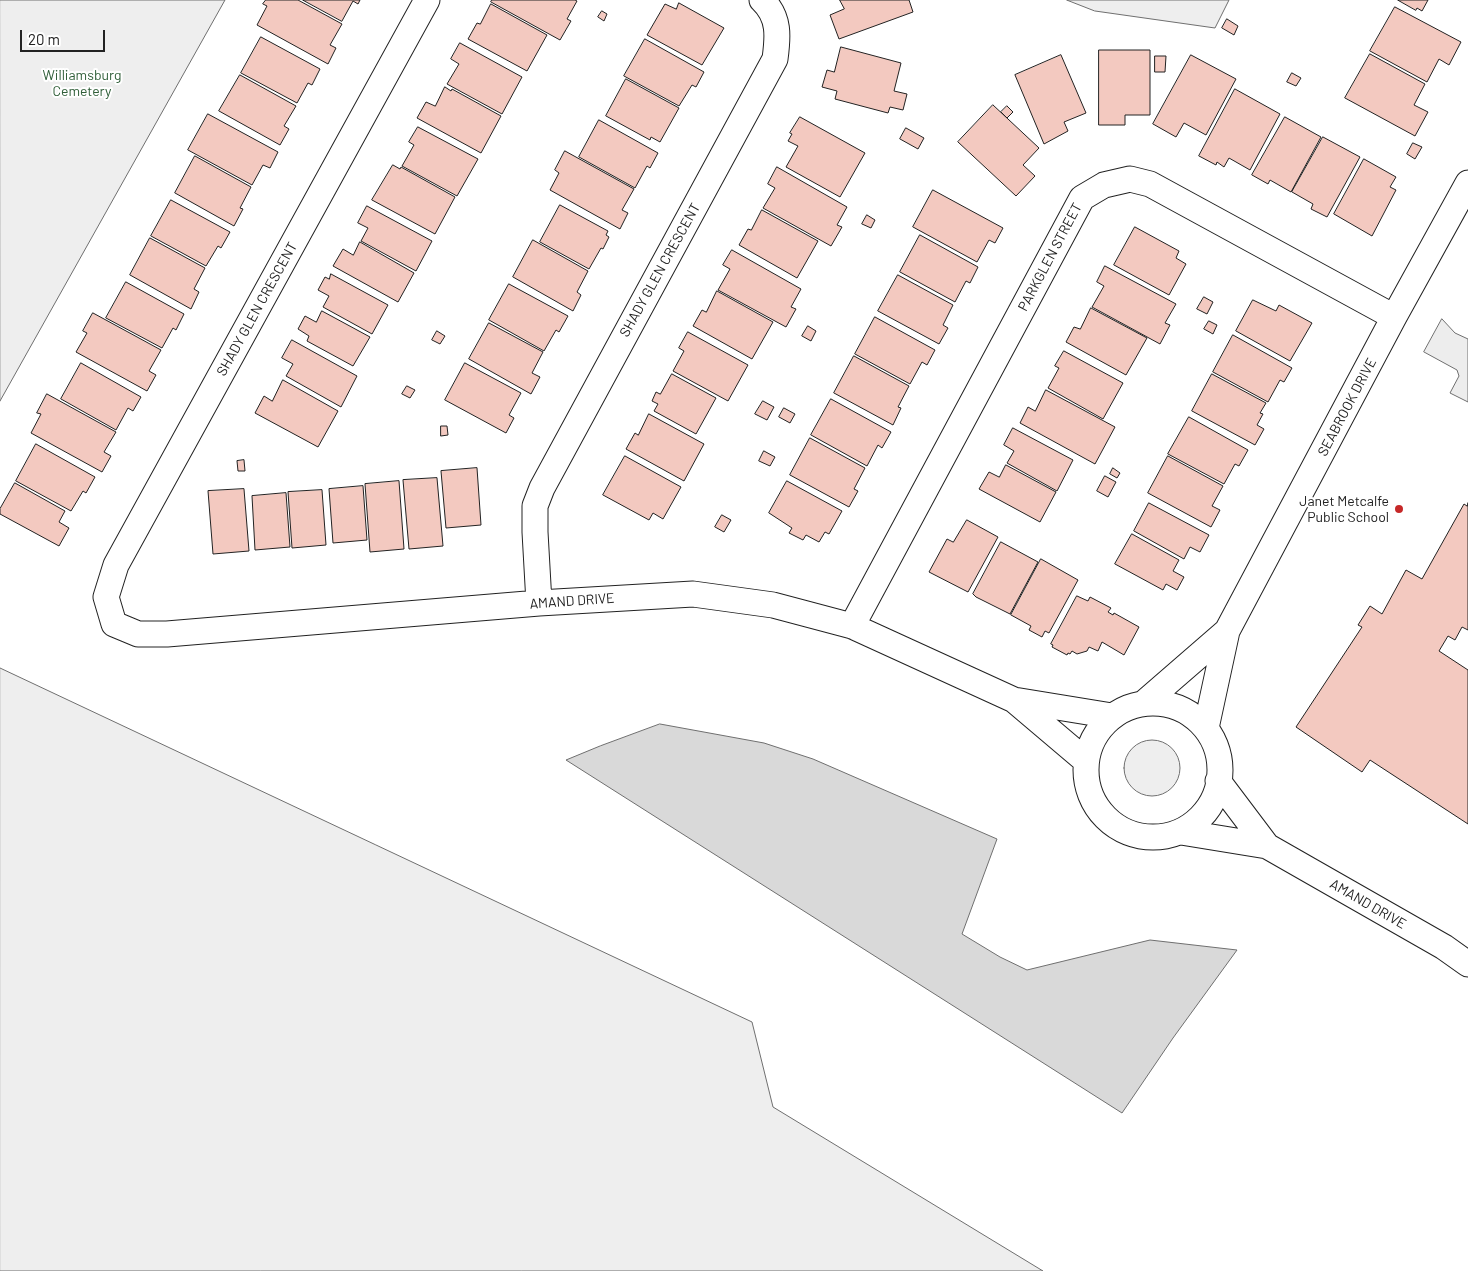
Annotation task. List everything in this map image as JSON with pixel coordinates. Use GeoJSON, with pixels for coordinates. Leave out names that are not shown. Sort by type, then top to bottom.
{"type":"FeatureCollection","features":[{"type":"Feature","properties":{"kind":"street","name":"SHADY GLEN CRESCENT"},"geometry":{"type":"LineString","coordinates":[[114,624],[106,597],[116,565],[427,0]]}},
{"type":"Feature","properties":{"kind":"street","name":"SHADY GLEN CRESCENT"},"geometry":{"type":"LineString","coordinates":[[539,603],[535,506],[542,488],[775,59],[778,34],[770,8],[762,0]]}},
{"type":"Feature","properties":{"kind":"street","name":"PARKGLEN STREET"},"geometry":{"type":"LineString","coordinates":[[852,626],[1082,198],[1104,185],[1130,178],[1150,184],[1394,317]]}},
{"type":"Feature","properties":{"kind":"street","name":"SEABROOK DRIVE"},"geometry":{"type":"LineString","coordinates":[[1206,728],[1227,631],[1394,317],[1468,183]]}},
{"type":"Feature","properties":{"kind":"street","name":"AMAND DRIVE"},"geometry":{"type":"LineString","coordinates":[[114,624],[138,634],[167,634],[539,603],[693,594],[773,605],[852,626],[1014,700],[1112,716]]}},
{"type":"Feature","properties":{"kind":"street","name":"SEABROOK DRIVE"},"geometry":{"type":"LineString","coordinates":[[1144,703],[1227,631]]}},
{"type":"Feature","properties":{"kind":"street","name":"AMAND DRIVE"},"geometry":{"type":"LineString","coordinates":[[1014,700],[1086,761]]}},
{"type":"Feature","properties":{"kind":"street"},"geometry":{"type":"LineString","coordinates":[[1144,703],[1161,703],[1178,707],[1193,716],[1206,728],[1215,742],[1220,760],[1216,794],[1208,810],[1196,823],[1181,832],[1164,837],[1146,838],[1128,834],[1113,825],[1100,812],[1090,796],[1086,779],[1086,761],[1091,743],[1100,728],[1112,716],[1127,708],[1144,703]]}},
{"type":"Feature","properties":{"kind":"street","name":"AMAND DRIVE"},"geometry":{"type":"LineString","coordinates":[[1218,781],[1266,846]]}},
{"type":"Feature","properties":{"kind":"street","name":"AMAND DRIVE"},"geometry":{"type":"LineString","coordinates":[[1181,832],[1266,846],[1444,947],[1468,964]]}},
{"type":"Feature","properties":{"kind":"green space","name":"Williamsburg Cemetery"},"geometry":{"type":"Polygon","coordinates":[[[0,0],[225,0],[0,401],[0,0]]]}},
{"type":"Feature","properties":{"kind":"green space"},"geometry":{"type":"Polygon","coordinates":[[[1067,0],[1229,0],[1215,28],[1095,11],[1067,0]]]}},
{"type":"Feature","properties":{"kind":"green space"},"geometry":{"type":"Polygon","coordinates":[[[0,668],[752,1022],[773,1107],[1043,1271],[0,1271],[0,668]]]}},
{"type":"Feature","properties":{"kind":"green space"},"geometry":{"type":"Polygon","coordinates":[[[1146,740],[1158,740],[1168,744],[1176,752],[1180,768],[1176,784],[1168,792],[1158,796],[1146,796],[1136,792],[1128,784],[1124,774],[1124,762],[1128,752],[1136,744],[1146,740]]]}},
{"type":"Feature","properties":{"kind":"shaded area"},"geometry":{"type":"Polygon","coordinates":[[[1442,319],[1455,333],[1468,339],[1468,402],[1450,393],[1459,376],[1457,370],[1424,352],[1442,319]]]}},
{"type":"Feature","properties":{"kind":"shaded area"},"geometry":{"type":"Polygon","coordinates":[[[660,724],[764,743],[813,759],[997,839],[962,934],[1000,957],[1027,970],[1150,940],[1237,950],[1173,1038],[1122,1113],[566,760],[660,724]]]}},
{"type":"Feature","properties":{"kind":"building"},"geometry":{"type":"Polygon","coordinates":[[[266,0],[298,0],[342,24],[330,45],[336,48],[328,64],[257,25],[267,6],[263,4],[266,0]]]}},
{"type":"Feature","properties":{"kind":"building"},"geometry":{"type":"Polygon","coordinates":[[[303,0],[360,0],[358,4],[353,1],[342,21],[303,0]]]}},
{"type":"Feature","properties":{"kind":"building"},"geometry":{"type":"Polygon","coordinates":[[[492,0],[577,1],[567,19],[571,21],[560,40],[491,2],[492,0]]]}},
{"type":"Feature","properties":{"kind":"building"},"geometry":{"type":"Polygon","coordinates":[[[840,0],[909,0],[913,12],[839,39],[830,15],[844,9],[840,0]]]}},
{"type":"Feature","properties":{"kind":"building"},"geometry":{"type":"Polygon","coordinates":[[[1398,0],[1428,0],[1422,11],[1417,8],[1416,10],[1398,0]]]}},
{"type":"Feature","properties":{"kind":"building"},"geometry":{"type":"Polygon","coordinates":[[[679,3],[724,28],[702,65],[647,35],[665,4],[676,9],[679,3]]]}},
{"type":"Feature","properties":{"kind":"building"},"geometry":{"type":"Polygon","coordinates":[[[491,4],[547,35],[527,71],[468,39],[477,23],[480,24],[491,4]]]}},
{"type":"Feature","properties":{"kind":"building"},"geometry":{"type":"Polygon","coordinates":[[[1395,7],[1461,42],[1449,65],[1439,59],[1427,82],[1370,51],[1395,7]]]}},
{"type":"Feature","properties":{"kind":"building"},"geometry":{"type":"Polygon","coordinates":[[[602,11],[607,14],[604,21],[598,17],[602,11]]]}},
{"type":"Feature","properties":{"kind":"building"},"geometry":{"type":"Polygon","coordinates":[[[1227,19],[1238,26],[1234,35],[1222,28],[1227,19]]]}},
{"type":"Feature","properties":{"kind":"building"},"geometry":{"type":"Polygon","coordinates":[[[261,37],[320,69],[312,85],[308,83],[297,103],[241,73],[261,37]]]}},
{"type":"Feature","properties":{"kind":"building"},"geometry":{"type":"Polygon","coordinates":[[[645,39],[704,72],[696,87],[692,85],[679,106],[624,76],[645,39]]]}},
{"type":"Feature","properties":{"kind":"building"},"geometry":{"type":"Polygon","coordinates":[[[460,43],[522,77],[502,114],[447,84],[459,64],[451,59],[460,43]]]}},
{"type":"Feature","properties":{"kind":"building"},"geometry":{"type":"Polygon","coordinates":[[[841,47],[901,63],[894,91],[907,94],[903,110],[890,107],[888,113],[835,99],[837,91],[822,87],[827,70],[834,72],[841,47]]]}},
{"type":"Feature","properties":{"kind":"building"},"geometry":{"type":"Polygon","coordinates":[[[1099,50],[1150,50],[1150,115],[1125,115],[1125,125],[1099,125],[1099,50]]]}},
{"type":"Feature","properties":{"kind":"building"},"geometry":{"type":"Polygon","coordinates":[[[1370,54],[1425,84],[1414,105],[1428,112],[1415,136],[1345,98],[1370,54]]]}},
{"type":"Feature","properties":{"kind":"building"},"geometry":{"type":"Polygon","coordinates":[[[1061,55],[1086,113],[1064,122],[1068,131],[1044,144],[1015,75],[1061,55]]]}},
{"type":"Feature","properties":{"kind":"building"},"geometry":{"type":"Polygon","coordinates":[[[1191,55],[1236,79],[1206,135],[1184,123],[1176,137],[1153,124],[1191,55]]]}},
{"type":"Feature","properties":{"kind":"building"},"geometry":{"type":"Polygon","coordinates":[[[1155,56],[1166,56],[1165,72],[1155,72],[1155,56]]]}},
{"type":"Feature","properties":{"kind":"building"},"geometry":{"type":"Polygon","coordinates":[[[1292,73],[1301,78],[1296,86],[1287,82],[1292,73]]]}},
{"type":"Feature","properties":{"kind":"building"},"geometry":{"type":"Polygon","coordinates":[[[240,75],[296,106],[284,126],[289,129],[280,145],[219,111],[240,75]]]}},
{"type":"Feature","properties":{"kind":"building"},"geometry":{"type":"Polygon","coordinates":[[[626,79],[679,108],[660,142],[651,137],[650,140],[606,116],[626,79]]]}},
{"type":"Feature","properties":{"kind":"building"},"geometry":{"type":"Polygon","coordinates":[[[445,87],[501,116],[481,153],[417,118],[426,102],[435,106],[445,87]]]}},
{"type":"Feature","properties":{"kind":"building"},"geometry":{"type":"Polygon","coordinates":[[[1235,89],[1280,114],[1250,170],[1229,158],[1224,167],[1217,162],[1216,165],[1199,156],[1235,89]]]}},
{"type":"Feature","properties":{"kind":"building"},"geometry":{"type":"Polygon","coordinates":[[[993,105],[1039,148],[1023,165],[1035,176],[1016,196],[958,142],[993,105]]]}},
{"type":"Feature","properties":{"kind":"building"},"geometry":{"type":"Polygon","coordinates":[[[1007,106],[1013,112],[1007,118],[1001,112],[1007,106]]]}},
{"type":"Feature","properties":{"kind":"building"},"geometry":{"type":"Polygon","coordinates":[[[208,114],[278,152],[270,168],[263,165],[252,185],[188,150],[208,114]]]}},
{"type":"Feature","properties":{"kind":"building"},"geometry":{"type":"Polygon","coordinates":[[[800,117],[865,153],[840,197],[786,167],[798,146],[788,141],[792,134],[790,133],[800,117]]]}},
{"type":"Feature","properties":{"kind":"building"},"geometry":{"type":"Polygon","coordinates":[[[1285,117],[1321,137],[1291,192],[1270,180],[1268,184],[1252,175],[1285,117]]]}},
{"type":"Feature","properties":{"kind":"building"},"geometry":{"type":"Polygon","coordinates":[[[599,120],[658,153],[650,168],[647,166],[635,188],[579,157],[599,120]]]}},
{"type":"Feature","properties":{"kind":"building"},"geometry":{"type":"Polygon","coordinates":[[[418,127],[478,159],[457,196],[402,166],[414,145],[409,142],[418,127]]]}},
{"type":"Feature","properties":{"kind":"building"},"geometry":{"type":"Polygon","coordinates":[[[906,128],[924,138],[918,149],[900,139],[906,128]]]}},
{"type":"Feature","properties":{"kind":"building"},"geometry":{"type":"Polygon","coordinates":[[[1323,137],[1360,157],[1327,217],[1311,209],[1313,204],[1292,192],[1323,137]]]}},
{"type":"Feature","properties":{"kind":"building"},"geometry":{"type":"Polygon","coordinates":[[[1413,143],[1422,147],[1415,159],[1407,154],[1413,143]]]}},
{"type":"Feature","properties":{"kind":"building"},"geometry":{"type":"Polygon","coordinates":[[[565,151],[634,189],[622,210],[628,213],[620,229],[550,190],[559,173],[555,170],[565,151]]]}},
{"type":"Feature","properties":{"kind":"building"},"geometry":{"type":"Polygon","coordinates":[[[195,156],[251,187],[240,208],[243,209],[234,226],[175,193],[195,156]]]}},
{"type":"Feature","properties":{"kind":"building"},"geometry":{"type":"Polygon","coordinates":[[[1364,159],[1396,177],[1390,187],[1396,190],[1372,236],[1334,214],[1364,159]]]}},
{"type":"Feature","properties":{"kind":"building"},"geometry":{"type":"Polygon","coordinates":[[[393,165],[400,169],[401,167],[455,197],[435,234],[372,200],[393,165]]]}},
{"type":"Feature","properties":{"kind":"building"},"geometry":{"type":"Polygon","coordinates":[[[777,167],[847,207],[837,225],[842,227],[831,246],[763,208],[775,188],[768,184],[777,167]]]}},
{"type":"Feature","properties":{"kind":"building"},"geometry":{"type":"Polygon","coordinates":[[[933,190],[1003,228],[995,243],[989,240],[977,262],[913,227],[933,190]]]}},
{"type":"Feature","properties":{"kind":"building"},"geometry":{"type":"Polygon","coordinates":[[[171,200],[230,232],[221,248],[218,246],[206,266],[151,236],[171,200]]]}},
{"type":"Feature","properties":{"kind":"building"},"geometry":{"type":"Polygon","coordinates":[[[560,205],[608,231],[606,235],[609,237],[603,249],[601,248],[589,269],[540,242],[560,205]]]}},
{"type":"Feature","properties":{"kind":"building"},"geometry":{"type":"Polygon","coordinates":[[[367,206],[432,241],[416,271],[361,241],[368,228],[358,223],[367,206]]]}},
{"type":"Feature","properties":{"kind":"building"},"geometry":{"type":"Polygon","coordinates":[[[762,210],[818,241],[797,278],[739,245],[748,229],[751,230],[762,210]]]}},
{"type":"Feature","properties":{"kind":"building"},"geometry":{"type":"Polygon","coordinates":[[[867,215],[875,220],[871,228],[862,224],[867,215]]]}},
{"type":"Feature","properties":{"kind":"building"},"geometry":{"type":"Polygon","coordinates":[[[1135,227],[1179,251],[1176,258],[1186,264],[1169,295],[1114,265],[1135,227]]]}},
{"type":"Feature","properties":{"kind":"building"},"geometry":{"type":"Polygon","coordinates":[[[920,235],[978,267],[970,283],[966,281],[955,302],[900,272],[920,235]]]}},
{"type":"Feature","properties":{"kind":"building"},"geometry":{"type":"Polygon","coordinates":[[[150,238],[205,268],[194,289],[199,292],[191,309],[130,275],[150,238]]]}},
{"type":"Feature","properties":{"kind":"building"},"geometry":{"type":"Polygon","coordinates":[[[533,240],[588,271],[577,292],[581,295],[573,311],[513,277],[533,240]]]}},
{"type":"Feature","properties":{"kind":"building"},"geometry":{"type":"Polygon","coordinates":[[[360,242],[414,273],[398,302],[333,266],[343,249],[353,255],[360,242]]]}},
{"type":"Feature","properties":{"kind":"building"},"geometry":{"type":"Polygon","coordinates":[[[732,250],[801,289],[791,307],[796,309],[786,327],[718,290],[730,269],[723,265],[732,250]]]}},
{"type":"Feature","properties":{"kind":"building"},"geometry":{"type":"Polygon","coordinates":[[[1105,266],[1176,304],[1165,323],[1170,325],[1160,344],[1092,307],[1104,286],[1097,282],[1105,266]]]}},
{"type":"Feature","properties":{"kind":"building"},"geometry":{"type":"Polygon","coordinates":[[[331,274],[388,305],[372,334],[323,307],[329,296],[318,290],[325,277],[329,279],[331,274]]]}},
{"type":"Feature","properties":{"kind":"building"},"geometry":{"type":"Polygon","coordinates":[[[898,275],[953,305],[943,325],[948,328],[939,344],[878,311],[898,275]]]}},
{"type":"Feature","properties":{"kind":"building"},"geometry":{"type":"Polygon","coordinates":[[[126,282],[184,314],[176,330],[173,328],[162,348],[106,318],[126,282]]]}},
{"type":"Feature","properties":{"kind":"building"},"geometry":{"type":"Polygon","coordinates":[[[509,284],[568,316],[559,332],[556,330],[544,351],[489,320],[509,284]]]}},
{"type":"Feature","properties":{"kind":"building"},"geometry":{"type":"Polygon","coordinates":[[[717,291],[773,322],[752,359],[693,326],[702,310],[706,312],[717,291]]]}},
{"type":"Feature","properties":{"kind":"building"},"geometry":{"type":"Polygon","coordinates":[[[1204,297],[1213,302],[1207,314],[1197,309],[1204,297]]]}},
{"type":"Feature","properties":{"kind":"building"},"geometry":{"type":"Polygon","coordinates":[[[1253,300],[1276,311],[1279,305],[1312,323],[1290,361],[1236,331],[1253,300]]]}},
{"type":"Feature","properties":{"kind":"building"},"geometry":{"type":"Polygon","coordinates":[[[1091,308],[1147,338],[1126,375],[1066,342],[1074,327],[1080,329],[1091,308]]]}},
{"type":"Feature","properties":{"kind":"building"},"geometry":{"type":"Polygon","coordinates":[[[322,311],[370,337],[353,366],[307,341],[309,336],[298,329],[305,316],[316,322],[322,311]]]}},
{"type":"Feature","properties":{"kind":"building"},"geometry":{"type":"Polygon","coordinates":[[[93,313],[161,350],[149,371],[156,375],[147,391],[76,352],[87,333],[83,331],[93,313]]]}},
{"type":"Feature","properties":{"kind":"building"},"geometry":{"type":"Polygon","coordinates":[[[875,317],[935,350],[927,365],[922,362],[910,384],[855,354],[875,317]]]}},
{"type":"Feature","properties":{"kind":"building"},"geometry":{"type":"Polygon","coordinates":[[[1209,321],[1217,325],[1213,334],[1204,329],[1209,321]]]}},
{"type":"Feature","properties":{"kind":"building"},"geometry":{"type":"Polygon","coordinates":[[[489,323],[543,352],[532,373],[540,377],[531,394],[469,359],[489,323]]]}},
{"type":"Feature","properties":{"kind":"building"},"geometry":{"type":"Polygon","coordinates":[[[808,326],[816,331],[811,341],[802,336],[808,326]]]}},
{"type":"Feature","properties":{"kind":"building"},"geometry":{"type":"Polygon","coordinates":[[[437,331],[445,336],[440,344],[432,340],[437,331]]]}},
{"type":"Feature","properties":{"kind":"building"},"geometry":{"type":"Polygon","coordinates":[[[688,332],[748,365],[728,401],[673,371],[684,351],[679,348],[688,332]]]}},
{"type":"Feature","properties":{"kind":"building"},"geometry":{"type":"Polygon","coordinates":[[[1233,335],[1292,368],[1284,382],[1280,380],[1268,402],[1213,372],[1233,335]]]}},
{"type":"Feature","properties":{"kind":"building"},"geometry":{"type":"Polygon","coordinates":[[[292,340],[357,376],[341,407],[286,376],[293,364],[282,358],[292,340]]]}},
{"type":"Feature","properties":{"kind":"building"},"geometry":{"type":"Polygon","coordinates":[[[1064,351],[1123,383],[1103,419],[1048,388],[1059,368],[1055,366],[1064,351]]]}},
{"type":"Feature","properties":{"kind":"building"},"geometry":{"type":"Polygon","coordinates":[[[854,356],[909,386],[898,407],[901,408],[893,425],[834,393],[854,356]]]}},
{"type":"Feature","properties":{"kind":"building"},"geometry":{"type":"Polygon","coordinates":[[[81,363],[141,397],[133,411],[128,408],[116,430],[61,399],[81,363]]]}},
{"type":"Feature","properties":{"kind":"building"},"geometry":{"type":"Polygon","coordinates":[[[465,363],[521,393],[509,415],[514,418],[506,433],[445,400],[465,363]]]}},
{"type":"Feature","properties":{"kind":"building"},"geometry":{"type":"Polygon","coordinates":[[[672,374],[716,398],[696,434],[654,411],[658,404],[652,401],[656,392],[660,394],[672,374]]]}},
{"type":"Feature","properties":{"kind":"building"},"geometry":{"type":"Polygon","coordinates":[[[1212,374],[1266,403],[1260,413],[1263,414],[1257,425],[1264,429],[1255,445],[1192,411],[1212,374]]]}},
{"type":"Feature","properties":{"kind":"building"},"geometry":{"type":"Polygon","coordinates":[[[283,380],[338,411],[318,447],[255,413],[264,396],[272,401],[283,380]]]}},
{"type":"Feature","properties":{"kind":"building"},"geometry":{"type":"Polygon","coordinates":[[[407,386],[415,390],[410,398],[402,394],[407,386]]]}},
{"type":"Feature","properties":{"kind":"building"},"geometry":{"type":"Polygon","coordinates":[[[1046,390],[1115,427],[1095,464],[1020,423],[1028,407],[1035,411],[1046,390]]]}},
{"type":"Feature","properties":{"kind":"building"},"geometry":{"type":"Polygon","coordinates":[[[47,394],[116,432],[104,452],[111,456],[102,472],[31,433],[41,414],[37,413],[47,394]]]}},
{"type":"Feature","properties":{"kind":"building"},"geometry":{"type":"Polygon","coordinates":[[[831,399],[891,432],[882,448],[878,445],[867,466],[811,435],[831,399]]]}},
{"type":"Feature","properties":{"kind":"building"},"geometry":{"type":"Polygon","coordinates":[[[763,401],[774,407],[767,420],[755,414],[763,401]]]}},
{"type":"Feature","properties":{"kind":"building"},"geometry":{"type":"Polygon","coordinates":[[[784,408],[795,414],[790,423],[779,417],[784,408]]]}},
{"type":"Feature","properties":{"kind":"building"},"geometry":{"type":"Polygon","coordinates":[[[649,414],[704,444],[684,481],[626,449],[635,433],[638,435],[649,414]]]}},
{"type":"Feature","properties":{"kind":"building"},"geometry":{"type":"Polygon","coordinates":[[[1189,417],[1248,450],[1239,466],[1235,464],[1224,484],[1168,454],[1189,417]]]}},
{"type":"Feature","properties":{"kind":"building"},"geometry":{"type":"Polygon","coordinates":[[[441,426],[447,426],[448,435],[441,436],[441,426]]]}},
{"type":"Feature","properties":{"kind":"building"},"geometry":{"type":"Polygon","coordinates":[[[1013,428],[1073,460],[1057,491],[1007,463],[1014,451],[1004,445],[1013,428]]]}},
{"type":"Feature","properties":{"kind":"building"},"geometry":{"type":"Polygon","coordinates":[[[810,438],[865,468],[854,489],[858,491],[849,507],[790,475],[810,438]]]}},
{"type":"Feature","properties":{"kind":"building"},"geometry":{"type":"Polygon","coordinates":[[[36,444],[95,477],[86,493],[83,491],[71,511],[16,481],[36,444]]]}},
{"type":"Feature","properties":{"kind":"building"},"geometry":{"type":"Polygon","coordinates":[[[764,451],[775,457],[770,466],[759,461],[764,451]]]}},
{"type":"Feature","properties":{"kind":"building"},"geometry":{"type":"Polygon","coordinates":[[[625,456],[681,487],[663,519],[653,513],[649,520],[603,495],[625,456]]]}},
{"type":"Feature","properties":{"kind":"building"},"geometry":{"type":"Polygon","coordinates":[[[1168,456],[1223,486],[1212,506],[1220,510],[1211,527],[1148,493],[1168,456]]]}},
{"type":"Feature","properties":{"kind":"building"},"geometry":{"type":"Polygon","coordinates":[[[244,460],[245,471],[238,471],[237,461],[244,460]]]}},
{"type":"Feature","properties":{"kind":"building"},"geometry":{"type":"Polygon","coordinates":[[[1006,465],[1056,492],[1040,522],[979,489],[989,472],[999,477],[1006,465]]]}},
{"type":"Feature","properties":{"kind":"building"},"geometry":{"type":"Polygon","coordinates":[[[477,468],[481,525],[446,528],[441,471],[477,468]]]}},
{"type":"Feature","properties":{"kind":"building"},"geometry":{"type":"Polygon","coordinates":[[[1113,468],[1120,473],[1117,478],[1110,474],[1113,468]]]}},
{"type":"Feature","properties":{"kind":"building"},"geometry":{"type":"Polygon","coordinates":[[[1105,476],[1116,482],[1108,497],[1097,491],[1105,476]]]}},
{"type":"Feature","properties":{"kind":"building"},"geometry":{"type":"Polygon","coordinates":[[[437,478],[443,546],[409,549],[403,480],[437,478]]]}},
{"type":"Feature","properties":{"kind":"building"},"geometry":{"type":"Polygon","coordinates":[[[399,481],[404,549],[370,552],[365,484],[399,481]]]}},
{"type":"Feature","properties":{"kind":"building"},"geometry":{"type":"Polygon","coordinates":[[[787,481],[842,511],[829,534],[825,532],[819,542],[806,535],[803,540],[789,533],[792,528],[769,513],[787,481]]]}},
{"type":"Feature","properties":{"kind":"building"},"geometry":{"type":"Polygon","coordinates":[[[15,483],[65,511],[59,522],[69,528],[59,546],[0,514],[0,509],[15,483]]]}},
{"type":"Feature","properties":{"kind":"building"},"geometry":{"type":"Polygon","coordinates":[[[363,486],[367,540],[333,543],[329,489],[363,486]]]}},
{"type":"Feature","properties":{"kind":"building"},"geometry":{"type":"Polygon","coordinates":[[[244,489],[249,551],[213,554],[208,491],[244,489]]]}},
{"type":"Feature","properties":{"kind":"building"},"geometry":{"type":"Polygon","coordinates":[[[322,490],[326,545],[292,548],[288,492],[322,490]]]}},
{"type":"Feature","properties":{"kind":"building"},"geometry":{"type":"Polygon","coordinates":[[[286,493],[290,547],[255,550],[252,496],[286,493]]]}},
{"type":"Feature","properties":{"kind":"building"},"geometry":{"type":"Polygon","coordinates":[[[1149,503],[1209,535],[1200,552],[1190,547],[1184,559],[1134,531],[1149,503]]]}},
{"type":"Feature","properties":{"kind":"building"},"geometry":{"type":"Polygon","coordinates":[[[1468,503],[1468,630],[1462,627],[1455,640],[1448,636],[1439,651],[1468,670],[1468,824],[1370,760],[1362,772],[1296,727],[1362,627],[1358,625],[1370,606],[1382,614],[1406,570],[1422,579],[1464,504],[1467,506],[1468,503]]]}},
{"type":"Feature","properties":{"kind":"building"},"geometry":{"type":"Polygon","coordinates":[[[722,515],[731,520],[724,532],[715,527],[722,515]]]}},
{"type":"Feature","properties":{"kind":"building"},"geometry":{"type":"Polygon","coordinates":[[[967,520],[998,537],[968,592],[929,572],[947,539],[953,542],[967,520]]]}},
{"type":"Feature","properties":{"kind":"building"},"geometry":{"type":"Polygon","coordinates":[[[1132,534],[1179,560],[1173,571],[1184,577],[1177,590],[1166,584],[1163,590],[1115,564],[1132,534]]]}},
{"type":"Feature","properties":{"kind":"building"},"geometry":{"type":"Polygon","coordinates":[[[1001,542],[1038,562],[1010,614],[973,594],[1001,542]]]}},
{"type":"Feature","properties":{"kind":"building"},"geometry":{"type":"Polygon","coordinates":[[[1041,559],[1078,580],[1049,633],[1045,631],[1042,637],[1029,630],[1031,626],[1011,615],[1041,559]]]}},
{"type":"Feature","properties":{"kind":"building"},"geometry":{"type":"Polygon","coordinates":[[[1077,596],[1088,601],[1090,597],[1111,608],[1108,612],[1113,615],[1114,613],[1139,627],[1124,655],[1102,642],[1098,651],[1089,647],[1087,651],[1077,654],[1072,651],[1067,655],[1052,647],[1053,645],[1051,644],[1077,596]]]}},
{"type":"Feature","properties":{"kind":"place","name":"Janet Metcalfe Public School"},"geometry":{"type":"Point","coordinates":[1399,509]}}]}
